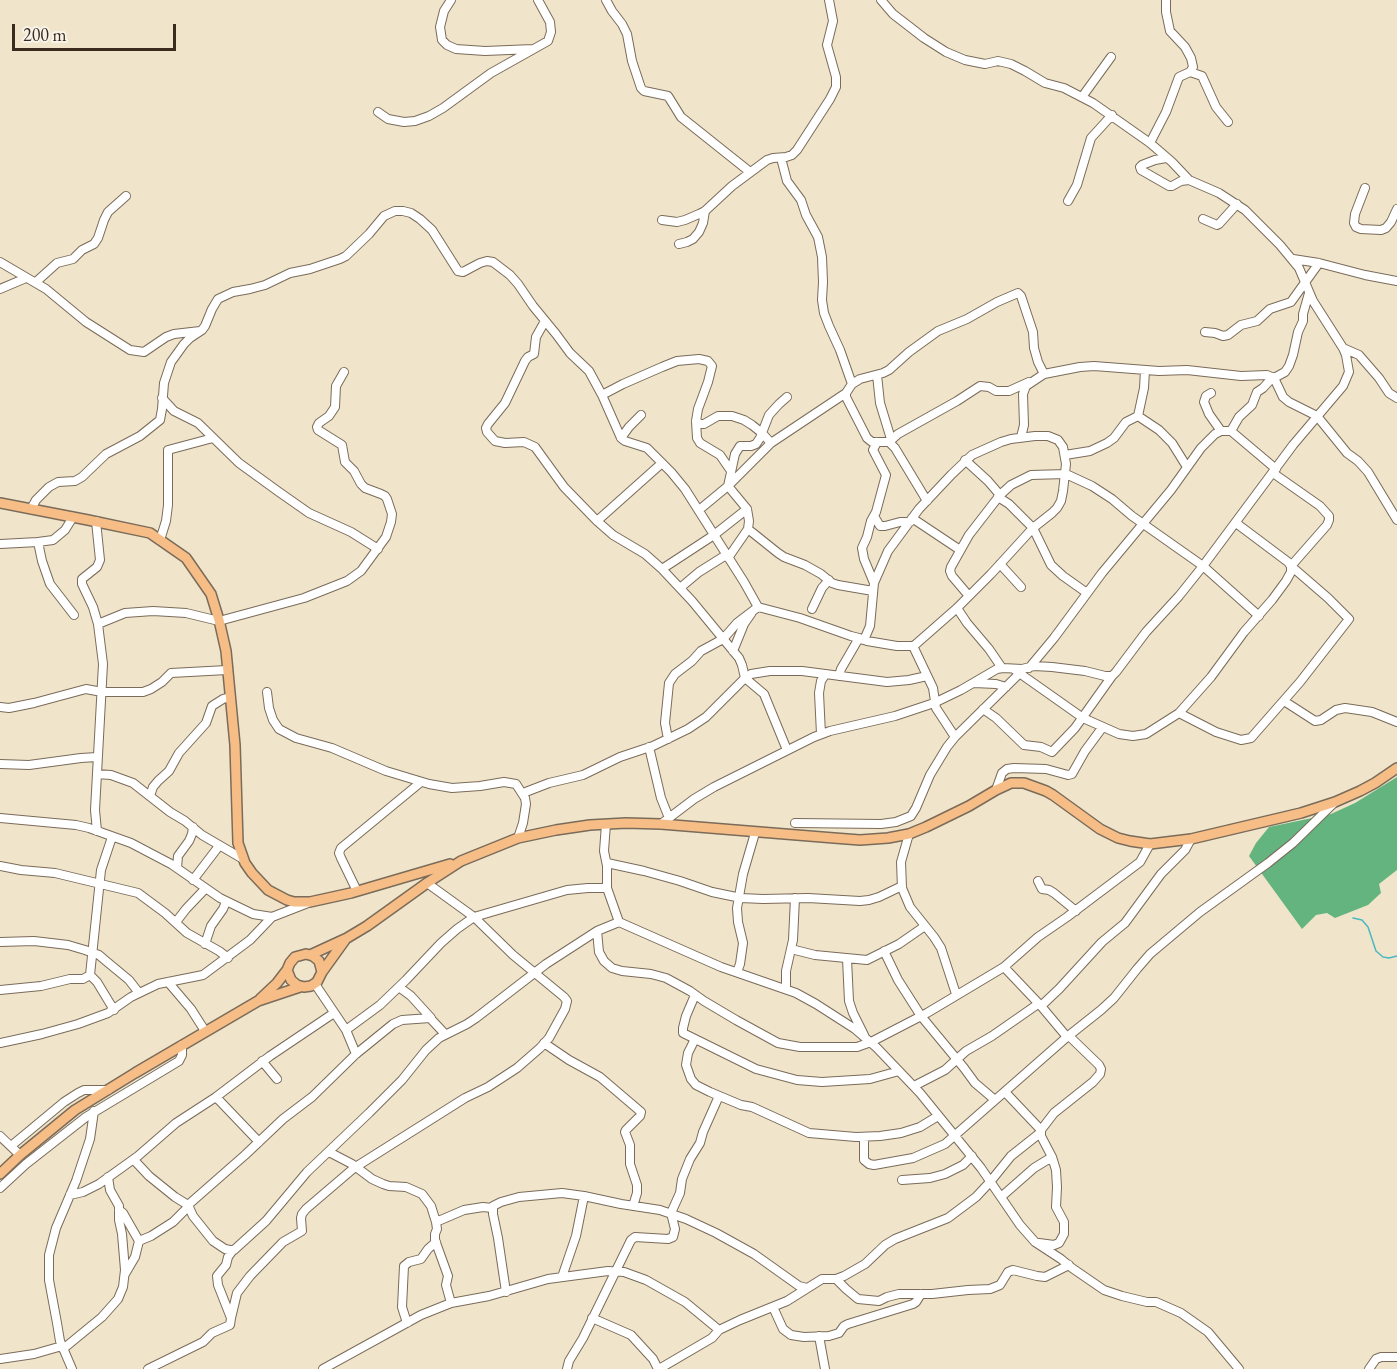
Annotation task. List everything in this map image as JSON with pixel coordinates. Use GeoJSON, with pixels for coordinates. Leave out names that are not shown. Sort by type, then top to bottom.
{"type":"FeatureCollection","features":[{"type":"Feature","properties":{"kind":"main road"},"geometry":{"type":"LineString","coordinates":[[0,503],[150,533],[186,558],[211,594],[226,651],[235,745],[238,843],[243,860],[260,882],[277,896],[294,902],[309,902],[357,891],[461,861],[518,838],[581,826],[665,821],[755,832],[860,840],[888,838],[909,834],[1011,783],[1024,783],[1053,795],[1100,830],[1118,838],[1150,844],[1191,839],[1301,813],[1335,802],[1375,783],[1397,768]]}},
{"type":"Feature","properties":{"kind":"main road"},"geometry":{"type":"LineString","coordinates":[[309,955],[367,926],[461,861]]}},
{"type":"Feature","properties":{"kind":"main road"},"geometry":{"type":"LineString","coordinates":[[0,1174],[75,1110],[205,1031],[258,1001],[315,984],[347,938]]}},
{"type":"Feature","properties":{"kind":"main road"},"geometry":{"type":"LineString","coordinates":[[258,1001],[277,983],[295,957],[302,954],[309,955],[319,961],[322,972]]}},
{"type":"Feature","properties":{"kind":"main road"},"geometry":{"type":"LineString","coordinates":[[287,970],[291,980],[300,987]]}},
{"type":"Feature","properties":{"kind":"street"},"geometry":{"type":"LineString","coordinates":[[451,0],[444,11],[440,27],[442,40],[447,45],[456,49],[476,51],[535,48]]}},
{"type":"Feature","properties":{"kind":"street"},"geometry":{"type":"LineString","coordinates":[[378,112],[388,119],[404,122],[429,116],[491,73],[548,41],[551,32],[550,22],[538,0]]}},
{"type":"Feature","properties":{"kind":"street"},"geometry":{"type":"LineString","coordinates":[[606,0],[627,34],[630,53],[641,88],[644,91],[668,96],[681,117],[750,172]]}},
{"type":"Feature","properties":{"kind":"street"},"geometry":{"type":"LineString","coordinates":[[662,220],[671,222],[685,220],[705,211],[750,172],[772,158],[792,155],[797,150],[834,92],[836,77],[827,45],[833,21],[829,0]]}},
{"type":"Feature","properties":{"kind":"street"},"geometry":{"type":"LineString","coordinates":[[881,0],[892,14],[946,52],[965,60],[985,64],[998,61],[1011,64],[1045,83],[1064,88],[1082,97],[1112,115],[1150,143],[1189,180],[1237,204],[1253,217],[1293,259],[1306,282],[1309,293],[1343,348],[1349,366],[1347,380],[1293,445],[1203,566],[1146,632],[1083,718],[1055,750],[1051,752],[1041,747],[1024,745],[996,718],[983,709]]}},
{"type":"Feature","properties":{"kind":"street"},"geometry":{"type":"LineString","coordinates":[[1150,143],[1166,112],[1179,77],[1190,72],[1193,66],[1183,44],[1177,40],[1169,27],[1166,0]]}},
{"type":"Feature","properties":{"kind":"street"},"geometry":{"type":"LineString","coordinates":[[1082,97],[1112,57]]}},
{"type":"Feature","properties":{"kind":"street"},"geometry":{"type":"LineString","coordinates":[[1190,72],[1202,76],[1216,107],[1228,122]]}},
{"type":"Feature","properties":{"kind":"street"},"geometry":{"type":"LineString","coordinates":[[1068,201],[1077,185],[1091,138],[1112,115]]}},
{"type":"Feature","properties":{"kind":"street"},"geometry":{"type":"LineString","coordinates":[[781,158],[787,181],[801,200],[818,237],[822,257],[824,313],[852,384]]}},
{"type":"Feature","properties":{"kind":"street"},"geometry":{"type":"LineString","coordinates":[[1166,158],[1142,165],[1141,170],[1170,186],[1189,180]]}},
{"type":"Feature","properties":{"kind":"street"},"geometry":{"type":"LineString","coordinates":[[1365,188],[1355,214],[1356,227],[1361,230],[1386,228],[1397,209]]}},
{"type":"Feature","properties":{"kind":"street"},"geometry":{"type":"LineString","coordinates":[[36,282],[57,263],[73,259],[80,251],[94,244],[105,216],[126,196]]}},
{"type":"Feature","properties":{"kind":"street"},"geometry":{"type":"LineString","coordinates":[[1203,219],[1219,224],[1237,204]]}},
{"type":"Feature","properties":{"kind":"street"},"geometry":{"type":"LineString","coordinates":[[31,509],[39,496],[49,487],[58,482],[78,480],[110,452],[140,436],[160,420],[164,383],[171,362],[184,344],[202,330],[219,298],[233,292],[265,285],[290,273],[340,259],[369,234],[384,216],[395,211],[403,211],[411,213],[432,230],[458,271],[463,272],[487,261],[493,262],[518,284],[570,353],[589,371],[621,438],[647,448],[685,489],[757,608],[800,618],[862,639],[893,646],[913,646],[957,608],[1033,528],[1053,513],[1061,501],[1066,474],[1065,455],[1060,443],[1048,436],[1021,437],[980,450],[965,460],[927,501],[888,551],[874,587],[870,626],[862,639],[841,669],[839,676]]}},
{"type":"Feature","properties":{"kind":"street"},"geometry":{"type":"LineString","coordinates":[[679,244],[693,239],[699,232],[705,211]]}},
{"type":"Feature","properties":{"kind":"street"},"geometry":{"type":"LineString","coordinates":[[1293,259],[1319,262],[1397,281]]}},
{"type":"Feature","properties":{"kind":"street"},"geometry":{"type":"LineString","coordinates":[[0,262],[36,282],[86,322],[130,350],[144,352],[166,337],[202,330]]}},
{"type":"Feature","properties":{"kind":"street"},"geometry":{"type":"LineString","coordinates":[[1205,332],[1223,336],[1245,323],[1257,321],[1270,309],[1291,302],[1319,262]]}},
{"type":"Feature","properties":{"kind":"street"},"geometry":{"type":"LineString","coordinates":[[0,289],[26,278]]}},
{"type":"Feature","properties":{"kind":"street"},"geometry":{"type":"LineString","coordinates":[[699,510],[728,486],[771,443],[846,393],[852,384],[888,370],[938,331],[967,319],[982,309],[1016,293],[1021,296],[1034,332],[1034,348],[1044,374]]}},
{"type":"Feature","properties":{"kind":"street"},"geometry":{"type":"LineString","coordinates":[[1231,431],[1239,417],[1252,405],[1257,392],[1274,377],[1285,372],[1289,366],[1309,293]]}},
{"type":"Feature","properties":{"kind":"street"},"geometry":{"type":"LineString","coordinates":[[545,321],[536,337],[534,354],[525,361],[505,403],[488,424],[487,432],[495,441],[524,442],[535,447],[564,487],[597,521],[613,535],[645,554],[663,569],[733,651],[741,663],[745,678],[766,698],[788,750]]}},
{"type":"Feature","properties":{"kind":"street"},"geometry":{"type":"LineString","coordinates":[[1343,348],[1359,355],[1389,393],[1397,398]]}},
{"type":"Feature","properties":{"kind":"street"},"geometry":{"type":"LineString","coordinates":[[602,395],[677,362],[699,359],[708,361],[712,366],[698,409],[696,421],[698,438],[700,443],[720,455],[731,471]]}},
{"type":"Feature","properties":{"kind":"street"},"geometry":{"type":"LineString","coordinates":[[1021,437],[1023,394],[1026,386],[1044,374],[1094,366],[1145,370],[1187,370],[1233,376],[1267,375],[1274,377],[1283,397],[1289,402],[1317,416],[1347,453],[1368,472],[1397,520]]}},
{"type":"Feature","properties":{"kind":"street"},"geometry":{"type":"LineString","coordinates":[[1138,416],[1145,370]]}},
{"type":"Feature","properties":{"kind":"street"},"geometry":{"type":"LineString","coordinates":[[98,624],[124,613],[153,611],[186,613],[219,620],[291,603],[337,586],[355,577],[361,571],[386,537],[392,514],[387,500],[381,494],[368,490],[361,484],[354,471],[345,462],[342,445],[317,427],[333,411],[336,386],[344,372]]}},
{"type":"Feature","properties":{"kind":"street"},"geometry":{"type":"LineString","coordinates":[[877,375],[880,403],[890,441],[927,501]]}},
{"type":"Feature","properties":{"kind":"street"},"geometry":{"type":"LineString","coordinates":[[846,393],[867,438],[872,442],[877,442],[890,441],[898,434],[980,386],[996,391],[1009,391],[1033,381]]}},
{"type":"Feature","properties":{"kind":"street"},"geometry":{"type":"LineString","coordinates":[[1211,393],[1206,396],[1204,402],[1221,431]]}},
{"type":"Feature","properties":{"kind":"street"},"geometry":{"type":"LineString","coordinates":[[728,486],[738,449],[740,446],[756,444],[773,409],[787,397]]}},
{"type":"Feature","properties":{"kind":"street"},"geometry":{"type":"LineString","coordinates":[[162,398],[174,411],[198,423],[247,469],[309,513],[351,532],[378,549]]}},
{"type":"Feature","properties":{"kind":"street"},"geometry":{"type":"LineString","coordinates":[[621,438],[641,415]]}},
{"type":"Feature","properties":{"kind":"street"},"geometry":{"type":"LineString","coordinates":[[696,421],[704,424],[718,416],[732,416],[744,420],[771,443]]}},
{"type":"Feature","properties":{"kind":"street"},"geometry":{"type":"LineString","coordinates":[[1065,455],[1094,450],[1114,438],[1126,422],[1138,416]]}},
{"type":"Feature","properties":{"kind":"street"},"geometry":{"type":"LineString","coordinates":[[1138,416],[1159,430],[1172,443],[1187,467]]}},
{"type":"Feature","properties":{"kind":"street"},"geometry":{"type":"LineString","coordinates":[[795,823],[881,824],[908,818],[915,811],[936,763],[955,737],[1021,670],[1054,638],[1087,592],[1215,434],[1221,431],[1231,431],[1238,436],[1275,471],[1329,516],[1327,525],[1291,566],[1291,572],[1286,581],[1211,677],[1179,713],[1150,731],[1138,736],[1119,735],[1102,728],[1083,718],[1021,670]]}},
{"type":"Feature","properties":{"kind":"street"},"geometry":{"type":"LineString","coordinates":[[160,540],[168,505],[168,450],[213,438]]}},
{"type":"Feature","properties":{"kind":"street"},"geometry":{"type":"LineString","coordinates":[[874,587],[862,551],[886,475],[873,450],[877,442]]}},
{"type":"Feature","properties":{"kind":"street"},"geometry":{"type":"LineString","coordinates":[[965,460],[1033,528],[1051,565],[1087,592]]}},
{"type":"Feature","properties":{"kind":"street"},"geometry":{"type":"LineString","coordinates":[[597,521],[662,463]]}},
{"type":"Feature","properties":{"kind":"street"},"geometry":{"type":"LineString","coordinates":[[969,596],[952,576],[950,571],[952,563],[969,535],[999,496],[1011,485],[1031,475],[1066,474],[1092,486],[1112,499],[1203,566],[1259,616]]}},
{"type":"Feature","properties":{"kind":"street"},"geometry":{"type":"LineString","coordinates":[[680,588],[704,568],[727,557],[748,529],[747,509],[728,486]]}},
{"type":"Feature","properties":{"kind":"street"},"geometry":{"type":"LineString","coordinates":[[663,569],[714,535],[747,509]]}},
{"type":"Feature","properties":{"kind":"street"},"geometry":{"type":"LineString","coordinates":[[874,516],[880,526],[911,520],[960,550]]}},
{"type":"Feature","properties":{"kind":"street"},"geometry":{"type":"LineString","coordinates":[[0,544],[38,543],[53,540],[73,517]]}},
{"type":"Feature","properties":{"kind":"street"},"geometry":{"type":"LineString","coordinates":[[96,521],[100,560],[97,567],[82,579],[82,584],[98,624],[103,664],[95,810],[97,831]]}},
{"type":"Feature","properties":{"kind":"street"},"geometry":{"type":"LineString","coordinates":[[1179,713],[1216,732],[1245,740],[1254,736],[1316,663],[1349,619],[1288,562],[1236,522]]}},
{"type":"Feature","properties":{"kind":"street"},"geometry":{"type":"LineString","coordinates":[[748,529],[778,553],[800,562],[838,585],[874,587]]}},
{"type":"Feature","properties":{"kind":"street"},"geometry":{"type":"LineString","coordinates":[[38,543],[50,584],[74,615]]}},
{"type":"Feature","properties":{"kind":"street"},"geometry":{"type":"LineString","coordinates":[[1000,564],[1021,587]]}},
{"type":"Feature","properties":{"kind":"street"},"geometry":{"type":"LineString","coordinates":[[812,609],[828,580]]}},
{"type":"Feature","properties":{"kind":"street"},"geometry":{"type":"LineString","coordinates":[[668,739],[665,723],[669,682],[701,651],[723,639],[737,623],[757,608]]}},
{"type":"Feature","properties":{"kind":"street"},"geometry":{"type":"LineString","coordinates":[[733,651],[746,622],[757,608]]}},
{"type":"Feature","properties":{"kind":"street"},"geometry":{"type":"LineString","coordinates":[[957,608],[1002,668]]}},
{"type":"Feature","properties":{"kind":"street"},"geometry":{"type":"LineString","coordinates":[[913,646],[933,688],[934,703],[939,714],[955,737]]}},
{"type":"Feature","properties":{"kind":"street"},"geometry":{"type":"LineString","coordinates":[[649,747],[665,821],[693,799],[714,787],[821,734],[896,716],[934,703],[1002,668],[1021,670],[1034,666],[1052,667],[1112,676]]}},
{"type":"Feature","properties":{"kind":"street"},"geometry":{"type":"LineString","coordinates":[[0,707],[34,704],[86,689],[102,692],[143,692],[151,690],[169,674],[227,670]]}},
{"type":"Feature","properties":{"kind":"street"},"geometry":{"type":"LineString","coordinates":[[523,794],[547,784],[583,775],[688,729],[724,700],[745,678],[755,673],[802,671],[887,682],[927,676]]}},
{"type":"Feature","properties":{"kind":"street"},"geometry":{"type":"LineString","coordinates":[[821,734],[819,693],[821,681],[825,675]]}},
{"type":"Feature","properties":{"kind":"street"},"geometry":{"type":"LineString","coordinates":[[974,683],[1006,687]]}},
{"type":"Feature","properties":{"kind":"street"},"geometry":{"type":"LineString","coordinates":[[267,692],[273,720],[279,729],[296,738],[332,748],[386,771],[422,782],[452,788],[504,782],[517,785],[526,804],[518,838]]}},
{"type":"Feature","properties":{"kind":"street"},"geometry":{"type":"LineString","coordinates":[[150,796],[153,787],[169,771],[179,753],[206,723],[212,706],[230,697]]}},
{"type":"Feature","properties":{"kind":"street"},"geometry":{"type":"LineString","coordinates":[[1284,701],[1315,721],[1321,720],[1336,710],[1346,708],[1372,712],[1397,722]]}},
{"type":"Feature","properties":{"kind":"street"},"geometry":{"type":"LineString","coordinates":[[996,790],[1002,773],[1007,769],[1046,769],[1072,774],[1102,728]]}},
{"type":"Feature","properties":{"kind":"street"},"geometry":{"type":"LineString","coordinates":[[0,764],[29,765],[97,758]]}},
{"type":"Feature","properties":{"kind":"street"},"geometry":{"type":"LineString","coordinates":[[98,774],[126,780],[219,846],[243,860]]}},
{"type":"Feature","properties":{"kind":"street"},"geometry":{"type":"LineString","coordinates":[[357,891],[340,858],[341,848],[422,782]]}},
{"type":"Feature","properties":{"kind":"street"},"geometry":{"type":"LineString","coordinates":[[864,1137],[864,1160],[874,1165],[913,1158],[938,1148],[956,1136],[1114,998],[1150,954],[1200,912],[1293,843],[1335,802]]}},
{"type":"Feature","properties":{"kind":"street"},"geometry":{"type":"LineString","coordinates":[[0,818],[68,824],[131,843],[177,868],[226,902],[253,914],[272,917]]}},
{"type":"Feature","properties":{"kind":"street"},"geometry":{"type":"LineString","coordinates":[[606,824],[604,851],[607,888],[619,922]]}},
{"type":"Feature","properties":{"kind":"street"},"geometry":{"type":"LineString","coordinates":[[177,868],[178,856],[189,841],[193,827]]}},
{"type":"Feature","properties":{"kind":"street"},"geometry":{"type":"LineString","coordinates":[[737,972],[743,943],[737,915],[739,898],[755,832]]}},
{"type":"Feature","properties":{"kind":"street"},"geometry":{"type":"LineString","coordinates":[[909,834],[901,862],[902,886],[910,907],[937,942],[956,994]]}},
{"type":"Feature","properties":{"kind":"street"},"geometry":{"type":"LineString","coordinates":[[90,975],[99,884],[105,855],[112,837]]}},
{"type":"Feature","properties":{"kind":"street"},"geometry":{"type":"LineString","coordinates":[[914,1086],[945,1070],[966,1051],[1040,1005],[1059,989],[1102,942],[1125,923],[1161,874],[1185,850],[1191,839]]}},
{"type":"Feature","properties":{"kind":"street"},"geometry":{"type":"LineString","coordinates":[[597,931],[599,952],[610,966],[619,970],[661,976],[778,1043],[800,1047],[852,1048],[871,1042],[921,1016],[1004,967],[1038,937],[1140,862],[1150,844]]}},
{"type":"Feature","properties":{"kind":"street"},"geometry":{"type":"LineString","coordinates":[[193,880],[219,846]]}},
{"type":"Feature","properties":{"kind":"street"},"geometry":{"type":"LineString","coordinates":[[606,863],[644,871],[739,898],[860,901],[879,897],[902,886]]}},
{"type":"Feature","properties":{"kind":"street"},"geometry":{"type":"LineString","coordinates":[[0,866],[55,873],[140,894],[187,933],[228,958]]}},
{"type":"Feature","properties":{"kind":"street"},"geometry":{"type":"LineString","coordinates":[[1038,881],[1042,889],[1054,893],[1076,910]]}},
{"type":"Feature","properties":{"kind":"street"},"geometry":{"type":"LineString","coordinates":[[148,1369],[203,1342],[212,1333],[230,1325],[237,1293],[249,1277],[283,1242],[302,1231],[302,1214],[344,1175],[465,1098],[517,1068],[544,1043],[563,1015],[567,1001],[513,955],[474,917],[427,883]]}},
{"type":"Feature","properties":{"kind":"street"},"geometry":{"type":"LineString","coordinates":[[346,1030],[374,1010],[441,943],[474,917],[567,890],[607,888]]}},
{"type":"Feature","properties":{"kind":"street"},"geometry":{"type":"LineString","coordinates":[[176,922],[205,889]]}},
{"type":"Feature","properties":{"kind":"street"},"geometry":{"type":"LineString","coordinates":[[786,988],[786,971],[793,940],[795,898]]}},
{"type":"Feature","properties":{"kind":"street"},"geometry":{"type":"LineString","coordinates":[[205,944],[214,920],[226,902]]}},
{"type":"Feature","properties":{"kind":"street"},"geometry":{"type":"LineString","coordinates":[[0,1043],[56,1031],[114,1010],[139,993],[158,984],[203,975],[250,940],[272,917],[309,902]]}},
{"type":"Feature","properties":{"kind":"street"},"geometry":{"type":"LineString","coordinates":[[231,1318],[218,1285],[217,1276],[226,1265],[233,1250],[266,1221],[307,1172],[402,1080],[426,1050],[445,1034],[476,1018],[564,952],[597,931],[619,922],[737,972],[786,988],[816,1004],[864,1036],[914,1086],[956,1136],[1020,1225],[1035,1242],[1104,1290],[1147,1302],[1156,1302],[1181,1313],[1208,1332],[1239,1369]]}},
{"type":"Feature","properties":{"kind":"street"},"geometry":{"type":"LineString","coordinates":[[791,949],[815,955],[867,960],[899,944],[926,926]]}},
{"type":"Feature","properties":{"kind":"street"},"geometry":{"type":"LineString","coordinates":[[0,942],[52,943],[93,952],[119,971],[139,993]]}},
{"type":"Feature","properties":{"kind":"street"},"geometry":{"type":"LineString","coordinates":[[884,951],[898,980],[921,1016],[975,1083],[995,1100]]}},
{"type":"Feature","properties":{"kind":"street"},"geometry":{"type":"LineString","coordinates":[[847,958],[849,1001],[864,1036]]}},
{"type":"Feature","properties":{"kind":"street"},"geometry":{"type":"LineString","coordinates":[[592,1318],[631,1335],[659,1369],[714,1337],[719,1330],[796,1296],[822,1279],[836,1279],[844,1276],[865,1264],[895,1239],[948,1218],[976,1197],[1017,1150],[1040,1131],[1054,1113],[1093,1082],[1101,1068],[1004,967]]}},
{"type":"Feature","properties":{"kind":"street"},"geometry":{"type":"LineString","coordinates":[[0,990],[83,979],[90,975]]}},
{"type":"Feature","properties":{"kind":"street"},"geometry":{"type":"LineString","coordinates":[[90,975],[97,982],[114,1010]]}},
{"type":"Feature","properties":{"kind":"street"},"geometry":{"type":"LineString","coordinates":[[168,982],[191,1008],[205,1031]]}},
{"type":"Feature","properties":{"kind":"street"},"geometry":{"type":"LineString","coordinates":[[315,984],[346,1030],[356,1054]]}},
{"type":"Feature","properties":{"kind":"street"},"geometry":{"type":"LineString","coordinates":[[399,987],[411,996],[445,1034]]}},
{"type":"Feature","properties":{"kind":"street"},"geometry":{"type":"LineString","coordinates":[[695,995],[682,1031],[756,1069],[797,1080],[822,1082],[870,1079],[899,1071]]}},
{"type":"Feature","properties":{"kind":"street"},"geometry":{"type":"LineString","coordinates":[[70,1195],[92,1188],[134,1160],[176,1123],[334,1013]]}},
{"type":"Feature","properties":{"kind":"street"},"geometry":{"type":"LineString","coordinates":[[139,1241],[173,1222],[188,1205],[283,1119],[312,1097],[380,1034],[402,1020],[431,1018]]}},
{"type":"Feature","properties":{"kind":"street"},"geometry":{"type":"LineString","coordinates":[[695,1039],[686,1065],[696,1085],[809,1133],[829,1136],[880,1136],[901,1133],[939,1116]]}},
{"type":"Feature","properties":{"kind":"street"},"geometry":{"type":"LineString","coordinates":[[544,1043],[600,1077],[641,1112],[625,1132],[630,1145],[630,1164],[637,1185],[633,1206]]}},
{"type":"Feature","properties":{"kind":"street"},"geometry":{"type":"LineString","coordinates":[[0,1188],[64,1132],[94,1111],[179,1061],[182,1055],[182,1045]]}},
{"type":"Feature","properties":{"kind":"street"},"geometry":{"type":"LineString","coordinates":[[262,1061],[277,1079]]}},
{"type":"Feature","properties":{"kind":"street"},"geometry":{"type":"LineString","coordinates":[[11,1146],[64,1102],[84,1089],[108,1090]]}},
{"type":"Feature","properties":{"kind":"street"},"geometry":{"type":"LineString","coordinates":[[1005,1092],[1040,1131],[1052,1156],[1057,1176],[1056,1209],[1064,1222],[1064,1234],[1059,1243],[1054,1245],[1035,1242]]}},
{"type":"Feature","properties":{"kind":"street"},"geometry":{"type":"LineString","coordinates":[[567,1369],[632,1238],[672,1238],[675,1229],[671,1213],[680,1193],[682,1179],[719,1096]]}},
{"type":"Feature","properties":{"kind":"street"},"geometry":{"type":"LineString","coordinates":[[216,1097],[259,1142]]}},
{"type":"Feature","properties":{"kind":"street"},"geometry":{"type":"LineString","coordinates":[[72,1369],[63,1348],[48,1267],[54,1235],[90,1139],[94,1111]]}},
{"type":"Feature","properties":{"kind":"street"},"geometry":{"type":"LineString","coordinates":[[0,1136],[20,1155]]}},
{"type":"Feature","properties":{"kind":"street"},"geometry":{"type":"LineString","coordinates":[[329,1152],[383,1184],[406,1187],[422,1194],[436,1222],[436,1242],[448,1276],[446,1285],[451,1303]]}},
{"type":"Feature","properties":{"kind":"street"},"geometry":{"type":"LineString","coordinates":[[902,1180],[930,1178],[945,1174],[963,1165],[972,1156]]}},
{"type":"Feature","properties":{"kind":"street"},"geometry":{"type":"LineString","coordinates":[[1001,1197],[1034,1168],[1052,1156]]}},
{"type":"Feature","properties":{"kind":"street"},"geometry":{"type":"LineString","coordinates":[[134,1160],[174,1197],[188,1205],[193,1216],[213,1241],[225,1249],[233,1250]]}},
{"type":"Feature","properties":{"kind":"street"},"geometry":{"type":"LineString","coordinates":[[0,1359],[63,1348],[102,1317],[118,1299],[123,1287],[124,1276],[119,1210],[118,1203],[110,1190],[108,1177]]}},
{"type":"Feature","properties":{"kind":"street"},"geometry":{"type":"LineString","coordinates":[[436,1222],[464,1210],[492,1208],[501,1202],[519,1197],[549,1194],[584,1196],[671,1213],[716,1233],[754,1254],[799,1286],[807,1288]]}},
{"type":"Feature","properties":{"kind":"street"},"geometry":{"type":"LineString","coordinates":[[562,1277],[576,1236],[584,1196]]}},
{"type":"Feature","properties":{"kind":"street"},"geometry":{"type":"LineString","coordinates":[[492,1208],[506,1292]]}},
{"type":"Feature","properties":{"kind":"street"},"geometry":{"type":"LineString","coordinates":[[119,1210],[139,1241],[135,1257],[124,1276]]}},
{"type":"Feature","properties":{"kind":"street"},"geometry":{"type":"LineString","coordinates":[[407,1323],[402,1307],[404,1266],[421,1258],[436,1242]]}},
{"type":"Feature","properties":{"kind":"street"},"geometry":{"type":"LineString","coordinates":[[836,1279],[851,1294],[862,1300],[879,1301],[899,1294],[990,1289],[1000,1285],[1008,1272],[1013,1270],[1045,1277],[1069,1265]]}},
{"type":"Feature","properties":{"kind":"street"},"geometry":{"type":"LineString","coordinates":[[323,1369],[421,1315],[451,1303],[506,1292],[562,1277],[614,1271],[638,1276],[670,1293],[692,1307],[719,1330]]}},
{"type":"Feature","properties":{"kind":"street"},"geometry":{"type":"LineString","coordinates":[[773,1307],[779,1322],[788,1333],[796,1336],[835,1335],[848,1324],[913,1304],[921,1294]]}},
{"type":"Feature","properties":{"kind":"street"},"geometry":{"type":"LineString","coordinates":[[819,1336],[825,1369]]}},
{"type":"Feature","properties":{"kind":"street"},"geometry":{"type":"LineString","coordinates":[[1369,1369],[1376,1359],[1397,1357]]}},
{"type":"Feature","properties":{"kind":"green space"},"geometry":{"type":"Polygon","coordinates":[[[1397,777],[1397,870],[1379,884],[1381,893],[1368,905],[1335,918],[1327,913],[1316,915],[1302,929],[1249,856],[1256,843],[1269,827],[1331,814],[1355,803],[1397,777]]]}},
{"type":"Feature","properties":{"kind":"waterway"},"geometry":{"type":"LineString","coordinates":[[1353,918],[1362,920],[1368,927],[1376,951],[1383,957],[1397,956]]}}]}
